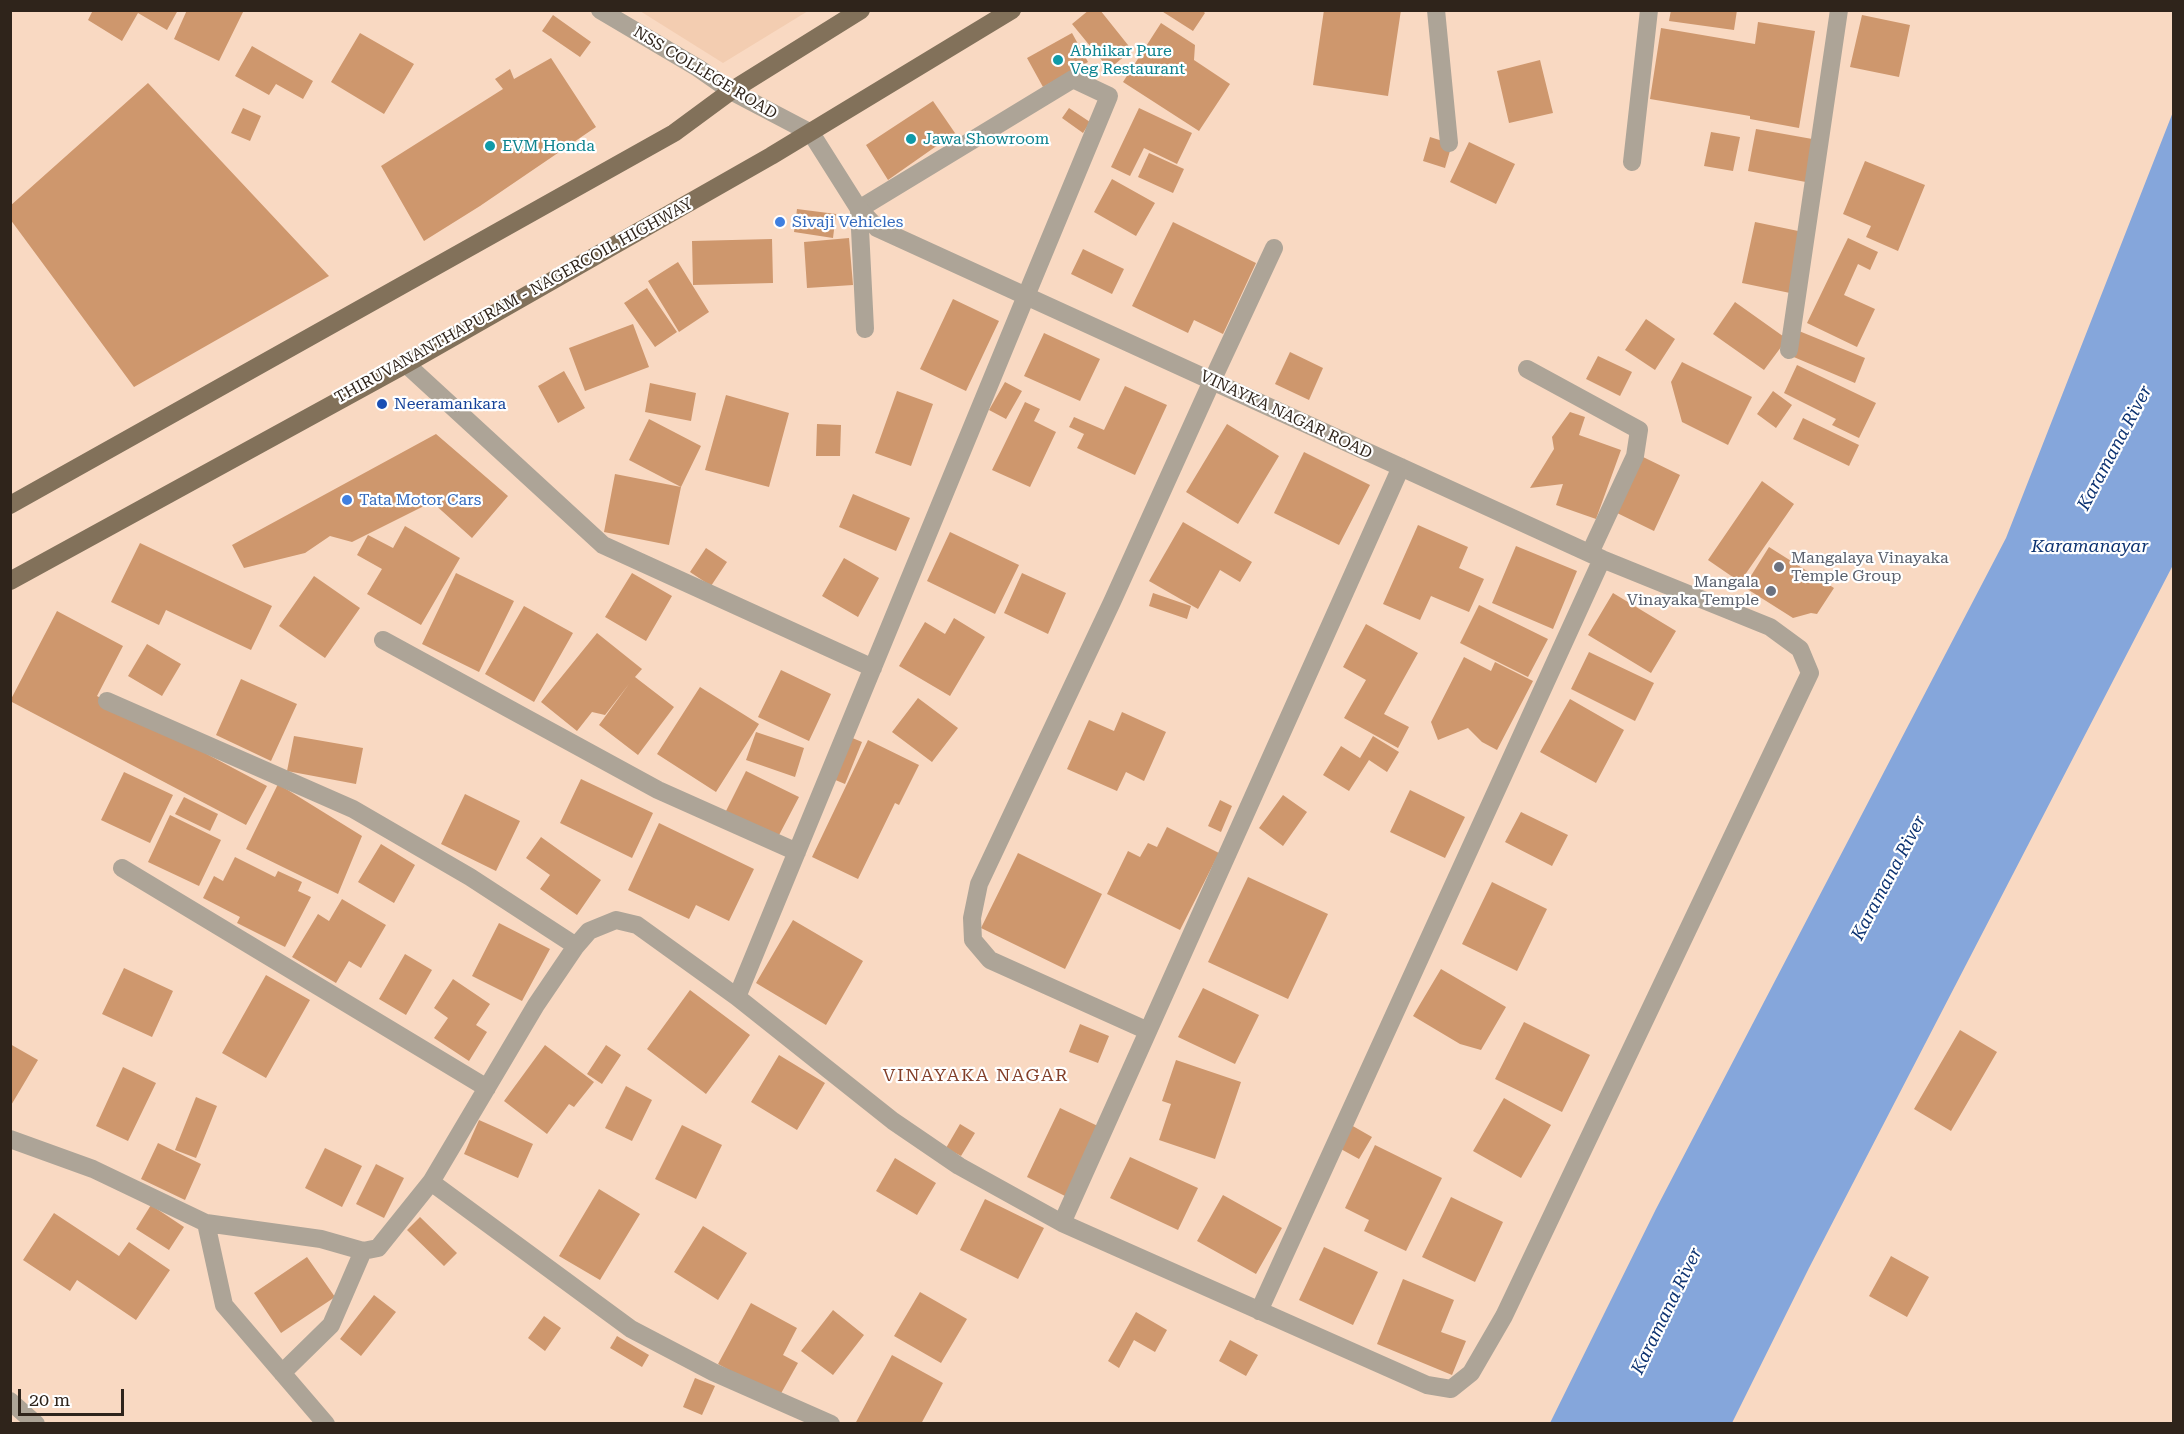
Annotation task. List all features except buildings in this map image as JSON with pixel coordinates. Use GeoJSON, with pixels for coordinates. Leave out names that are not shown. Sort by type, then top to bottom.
{"type":"FeatureCollection","features":[{"type":"Feature","properties":{"kind":"main road"},"geometry":{"type":"LineString","coordinates":[[10,505],[674,133],[731,91],[861,10]]}},
{"type":"Feature","properties":{"kind":"main road","name":"THIRUVANANTHAPURAM - NAGERCOIL HIGHWAY"},"geometry":{"type":"LineString","coordinates":[[10,581],[406,364],[811,133],[1012,10]]}},
{"type":"Feature","properties":{"kind":"street","name":"NSS COLLEGE ROAD"},"geometry":{"type":"LineString","coordinates":[[600,10],[698,68],[731,91],[811,133]]}},
{"type":"Feature","properties":{"kind":"street"},"geometry":{"type":"LineString","coordinates":[[1436,10],[1449,143]]}},
{"type":"Feature","properties":{"kind":"street"},"geometry":{"type":"LineString","coordinates":[[1632,162],[1649,10]]}},
{"type":"Feature","properties":{"kind":"street"},"geometry":{"type":"LineString","coordinates":[[1789,350],[1839,10]]}},
{"type":"Feature","properties":{"kind":"street"},"geometry":{"type":"LineString","coordinates":[[737,997],[1109,96],[1073,79],[859,209],[865,329]]}},
{"type":"Feature","properties":{"kind":"street","name":"VINAYKA NAGAR ROAD"},"geometry":{"type":"LineString","coordinates":[[811,133],[859,209],[877,228],[1596,556],[1770,627],[1800,649],[1810,673],[1503,1316],[1471,1373],[1451,1389],[1427,1385],[1259,1311]]}},
{"type":"Feature","properties":{"kind":"street"},"geometry":{"type":"LineString","coordinates":[[1148,1031],[990,960],[973,940],[972,918],[979,884],[1112,602],[1274,248]]}},
{"type":"Feature","properties":{"kind":"street"},"geometry":{"type":"LineString","coordinates":[[406,364],[603,545],[873,669]]}},
{"type":"Feature","properties":{"kind":"street"},"geometry":{"type":"LineString","coordinates":[[10,1139],[93,1169],[206,1223],[321,1239],[363,1251],[378,1248],[431,1182],[536,1005],[576,946],[590,931],[616,920],[637,925],[737,997],[902,1127],[959,1166],[1062,1223],[1259,1311],[1596,556],[1635,456],[1639,430],[1527,369]]}},
{"type":"Feature","properties":{"kind":"street"},"geometry":{"type":"LineString","coordinates":[[1062,1223],[1401,467]]}},
{"type":"Feature","properties":{"kind":"street"},"geometry":{"type":"LineString","coordinates":[[383,640],[658,790],[797,852]]}},
{"type":"Feature","properties":{"kind":"street"},"geometry":{"type":"LineString","coordinates":[[107,701],[353,809],[470,877],[576,946]]}},
{"type":"Feature","properties":{"kind":"street"},"geometry":{"type":"LineString","coordinates":[[122,868],[487,1088]]}},
{"type":"Feature","properties":{"kind":"street"},"geometry":{"type":"LineString","coordinates":[[431,1182],[631,1329],[713,1372],[831,1424]]}},
{"type":"Feature","properties":{"kind":"street"},"geometry":{"type":"LineString","coordinates":[[206,1223],[224,1305],[326,1424]]}},
{"type":"Feature","properties":{"kind":"street"},"geometry":{"type":"LineString","coordinates":[[282,1373],[331,1325],[363,1251]]}},
{"type":"Feature","properties":{"kind":"street"},"geometry":{"type":"LineString","coordinates":[[10,1401],[36,1424]]}},
{"type":"Feature","properties":{"kind":"shaded area"},"geometry":{"type":"Polygon","coordinates":[[[640,11],[808,11],[723,63],[640,11]]]}},
{"type":"Feature","properties":{"kind":"water","name":"Karamanayar"},"geometry":{"type":"Polygon","coordinates":[[[2173,112],[2173,565],[1809,1268],[1732,1423],[1550,1423],[1656,1209],[2006,538],[2173,112]]]}},
{"type":"Feature","properties":{"kind":"place","name":"Abhikar Pure Veg Restaurant"},"geometry":{"type":"Point","coordinates":[1058,60]}},
{"type":"Feature","properties":{"kind":"place","name":"Jawa Showroom"},"geometry":{"type":"Point","coordinates":[911,139]}},
{"type":"Feature","properties":{"kind":"place","name":"EVM Honda"},"geometry":{"type":"Point","coordinates":[490,146]}},
{"type":"Feature","properties":{"kind":"place","name":"Sivaji Vehicles"},"geometry":{"type":"Point","coordinates":[780,222]}},
{"type":"Feature","properties":{"kind":"place","name":"Neeramankara"},"geometry":{"type":"Point","coordinates":[382,404]}},
{"type":"Feature","properties":{"kind":"place","name":"Tata Motor Cars"},"geometry":{"type":"Point","coordinates":[347,500]}},
{"type":"Feature","properties":{"kind":"place","name":"Mangalaya Vinayaka Temple Group"},"geometry":{"type":"Point","coordinates":[1779,567]}},
{"type":"Feature","properties":{"kind":"place","name":"Mangala Vinayaka Temple"},"geometry":{"type":"Point","coordinates":[1771,591]}},
{"type":"Feature","properties":{"kind":"district","name":"VINAYAKA NAGAR"},"geometry":{"type":"Point","coordinates":[976,1076]}},
{"type":"Feature","properties":{"kind":"water label","name":"Karamana River"},"geometry":{"type":"Point","coordinates":[2115,448]}},
{"type":"Feature","properties":{"kind":"water label","name":"Karamana River"},"geometry":{"type":"Point","coordinates":[1889,878]}},
{"type":"Feature","properties":{"kind":"water label","name":"Karamana River"},"geometry":{"type":"Point","coordinates":[1667,1311]}}]}
